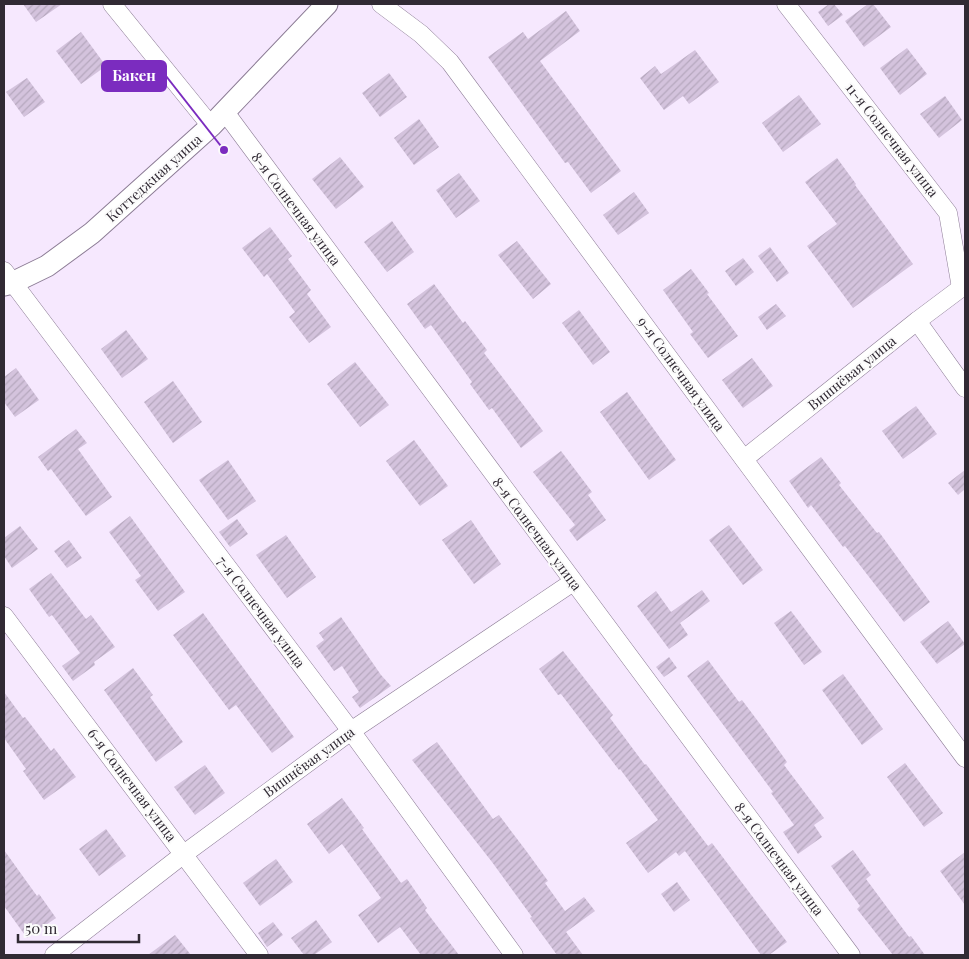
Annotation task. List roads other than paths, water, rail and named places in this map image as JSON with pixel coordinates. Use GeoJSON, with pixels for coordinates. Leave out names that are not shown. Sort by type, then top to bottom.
{"type":"FeatureCollection","features":[{"type":"Feature","properties":{"kind":"street","name":"8-я Солнечная улица"},"geometry":{"type":"LineString","coordinates":[[112,4],[218,119],[573,582],[851,955]]}},
{"type":"Feature","properties":{"kind":"street","name":"Коттеджная улица"},"geometry":{"type":"LineString","coordinates":[[7,280],[47,266],[92,234],[218,119],[327,4]]}},
{"type":"Feature","properties":{"kind":"street","name":"9-я Солнечная улица"},"geometry":{"type":"LineString","coordinates":[[381,4],[421,34],[450,62],[965,758]]}},
{"type":"Feature","properties":{"kind":"street","name":"11-я Солнечная улица"},"geometry":{"type":"LineString","coordinates":[[786,4],[948,213],[963,288]]}},
{"type":"Feature","properties":{"kind":"street","name":"7-я Солнечная улица"},"geometry":{"type":"LineString","coordinates":[[7,280],[351,731],[514,955]]}},
{"type":"Feature","properties":{"kind":"street","name":"Вишнёвая улица"},"geometry":{"type":"LineString","coordinates":[[744,459],[917,321],[963,288]]}},
{"type":"Feature","properties":{"kind":"street"},"geometry":{"type":"LineString","coordinates":[[917,321],[965,388]]}},
{"type":"Feature","properties":{"kind":"street","name":"Вишнёвая улица"},"geometry":{"type":"LineString","coordinates":[[54,955],[184,854],[351,731],[573,582]]}},
{"type":"Feature","properties":{"kind":"street","name":"6-я Солнечная улица"},"geometry":{"type":"LineString","coordinates":[[4,616],[259,955]]}},
{"type":"Feature","properties":{"kind":"place","name":"Бакен"},"geometry":{"type":"Point","coordinates":[224,150]}}]}
